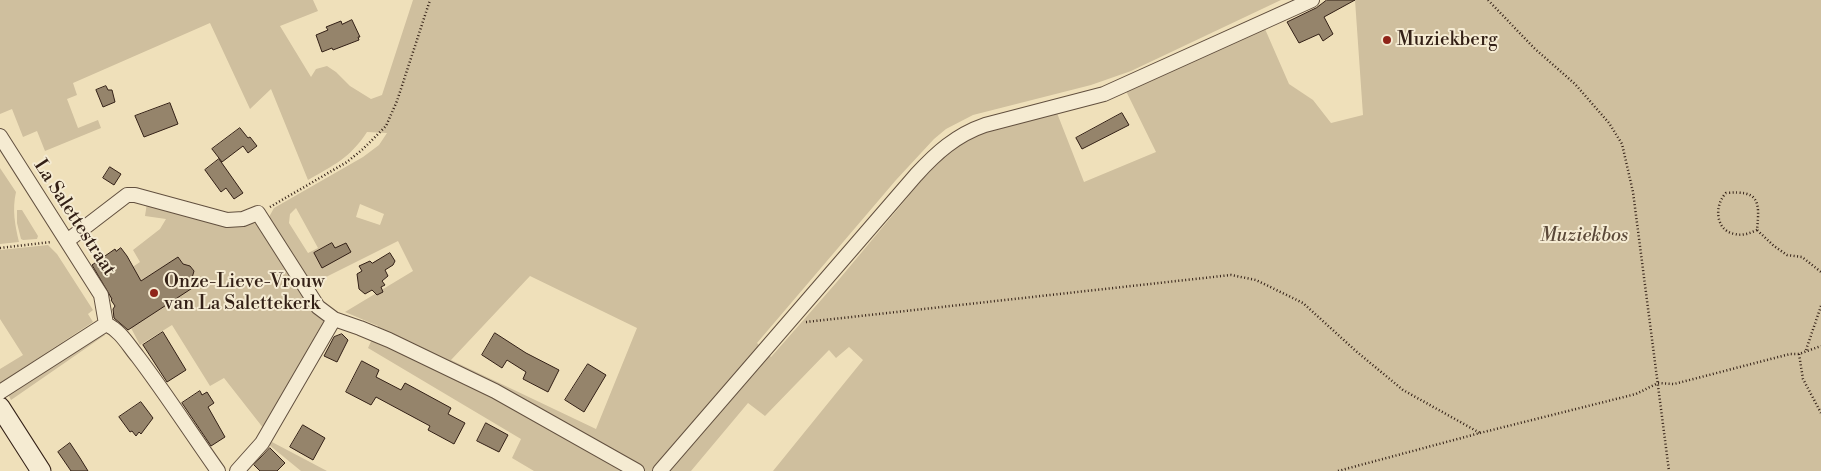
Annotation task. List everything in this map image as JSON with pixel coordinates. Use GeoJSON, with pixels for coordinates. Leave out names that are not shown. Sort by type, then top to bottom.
{"type":"FeatureCollection","features":[{"type":"Feature","properties":{"kind":"main road"},"geometry":{"type":"LineString","coordinates":[[0,407],[41,471]]}},
{"type":"Feature","properties":{"kind":"street"},"geometry":{"type":"LineString","coordinates":[[660,471],[916,175],[954,139],[969,130],[985,125],[1104,94],[1312,0]]}},
{"type":"Feature","properties":{"kind":"street","name":"La Salettestraat"},"geometry":{"type":"LineString","coordinates":[[0,136],[101,295],[106,324]]}},
{"type":"Feature","properties":{"kind":"street"},"geometry":{"type":"LineString","coordinates":[[67,241],[127,195],[135,195],[227,220],[243,219],[258,213],[318,307],[334,319],[389,340],[496,391],[637,471]]}},
{"type":"Feature","properties":{"kind":"street"},"geometry":{"type":"LineString","coordinates":[[238,470],[262,443],[334,319]]}},
{"type":"Feature","properties":{"kind":"street"},"geometry":{"type":"LineString","coordinates":[[0,392],[106,324],[127,340],[178,410],[218,471]]}},
{"type":"Feature","properties":{"kind":"path"},"geometry":{"type":"LineString","coordinates":[[258,213],[347,162],[386,126],[397,101],[430,0]]}},
{"type":"Feature","properties":{"kind":"path"},"geometry":{"type":"LineString","coordinates":[[1488,0],[1534,48],[1575,84],[1609,122],[1622,144],[1632,192],[1669,471]]}},
{"type":"Feature","properties":{"kind":"path"},"geometry":{"type":"LineString","coordinates":[[1726,193],[1746,193],[1754,197],[1760,209],[1757,230],[1746,235],[1733,234],[1724,228],[1719,221],[1718,205],[1726,193]]}},
{"type":"Feature","properties":{"kind":"path"},"geometry":{"type":"LineString","coordinates":[[1757,230],[1787,255],[1802,257],[1821,272]]}},
{"type":"Feature","properties":{"kind":"path"},"geometry":{"type":"LineString","coordinates":[[0,248],[67,241]]}},
{"type":"Feature","properties":{"kind":"path"},"geometry":{"type":"LineString","coordinates":[[788,324],[1231,275],[1256,280],[1303,303],[1357,352],[1403,390],[1480,433]]}},
{"type":"Feature","properties":{"kind":"path"},"geometry":{"type":"LineString","coordinates":[[1806,350],[1821,306]]}},
{"type":"Feature","properties":{"kind":"path"},"geometry":{"type":"LineString","coordinates":[[1338,471],[1636,394],[1658,383],[1674,384],[1790,354],[1799,354],[1821,346]]}},
{"type":"Feature","properties":{"kind":"path"},"geometry":{"type":"LineString","coordinates":[[1799,354],[1803,379],[1821,413]]}},
{"type":"Feature","properties":{"kind":"green space","name":"Muziekbos"},"geometry":{"type":"Polygon","coordinates":[[[0,0],[313,0],[318,11],[280,26],[311,77],[316,69],[327,66],[350,86],[371,99],[382,95],[413,0],[1281,0],[1131,71],[1091,85],[973,115],[946,129],[934,139],[896,180],[757,343],[771,357],[836,283],[937,162],[973,134],[1057,113],[1084,182],[1156,152],[1126,91],[1265,29],[1289,84],[1313,100],[1331,123],[1363,115],[1355,0],[1821,0],[1821,471],[773,471],[863,360],[849,347],[836,358],[829,350],[765,416],[748,403],[691,471],[534,471],[512,458],[521,439],[368,348],[378,326],[345,312],[413,271],[398,241],[312,284],[269,217],[274,208],[363,157],[379,145],[387,133],[367,132],[348,155],[308,180],[271,89],[250,109],[210,23],[73,83],[77,95],[67,99],[78,128],[98,120],[101,128],[45,151],[37,131],[23,137],[12,109],[0,114],[0,0]],[[360,204],[356,217],[380,225],[384,214],[360,204]],[[296,208],[290,214],[289,223],[308,253],[318,248],[296,208]],[[530,276],[451,360],[596,429],[637,328],[530,276]]]}},
{"type":"Feature","properties":{"kind":"green space"},"geometry":{"type":"Polygon","coordinates":[[[0,168],[16,192],[14,217],[19,242],[0,244],[0,168]]]}},
{"type":"Feature","properties":{"kind":"green space"},"geometry":{"type":"Polygon","coordinates":[[[147,203],[250,221],[260,226],[278,255],[325,321],[264,429],[224,378],[210,386],[172,325],[140,345],[131,328],[129,328],[196,286],[192,278],[194,271],[190,266],[183,264],[178,257],[111,300],[103,287],[140,262],[133,250],[160,229],[166,219],[145,216],[147,203]]]}},
{"type":"Feature","properties":{"kind":"green space"},"geometry":{"type":"Polygon","coordinates":[[[17,210],[22,210],[38,236],[37,239],[21,239],[17,223],[17,210]]]}},
{"type":"Feature","properties":{"kind":"green space"},"geometry":{"type":"Polygon","coordinates":[[[48,245],[57,254],[93,310],[88,314],[93,322],[0,383],[0,369],[23,355],[0,319],[0,250],[48,245]]]}},
{"type":"Feature","properties":{"kind":"green space"},"geometry":{"type":"Polygon","coordinates":[[[102,330],[105,335],[11,400],[8,394],[102,330]]]}},
{"type":"Feature","properties":{"kind":"green space"},"geometry":{"type":"Polygon","coordinates":[[[272,442],[327,471],[301,471],[268,444],[272,442]]]}},
{"type":"Feature","properties":{"kind":"building"},"geometry":{"type":"Polygon","coordinates":[[[1327,0],[1355,0],[1324,17],[1333,34],[1323,41],[1319,34],[1299,43],[1287,22],[1316,8],[1327,0]]]}},
{"type":"Feature","properties":{"kind":"building"},"geometry":{"type":"Polygon","coordinates":[[[352,20],[360,37],[358,37],[359,40],[322,52],[316,35],[328,30],[326,27],[341,21],[342,24],[352,20]]]}},
{"type":"Feature","properties":{"kind":"building"},"geometry":{"type":"Polygon","coordinates":[[[106,86],[108,90],[112,90],[115,102],[103,107],[96,90],[106,86]]]}},
{"type":"Feature","properties":{"kind":"building"},"geometry":{"type":"Polygon","coordinates":[[[170,103],[178,124],[144,137],[135,116],[170,103]]]}},
{"type":"Feature","properties":{"kind":"building"},"geometry":{"type":"Polygon","coordinates":[[[1122,113],[1129,125],[1082,149],[1076,138],[1122,113]]]}},
{"type":"Feature","properties":{"kind":"building"},"geometry":{"type":"Polygon","coordinates":[[[240,128],[257,146],[248,153],[243,146],[222,162],[212,149],[240,128]]]}},
{"type":"Feature","properties":{"kind":"building"},"geometry":{"type":"Polygon","coordinates":[[[219,159],[243,193],[234,199],[226,188],[221,192],[205,170],[219,159]]]}},
{"type":"Feature","properties":{"kind":"building"},"geometry":{"type":"Polygon","coordinates":[[[110,167],[121,174],[114,185],[103,178],[110,167]]]}},
{"type":"Feature","properties":{"kind":"building"},"geometry":{"type":"Polygon","coordinates":[[[332,243],[335,248],[346,243],[351,252],[322,268],[314,253],[332,243]]]}},
{"type":"Feature","properties":{"kind":"building","name":"Onze-Lieve-Vrouw van La Salettekerk"},"geometry":{"type":"Polygon","coordinates":[[[121,248],[141,281],[178,257],[183,264],[190,266],[194,271],[192,278],[197,285],[128,330],[114,318],[113,309],[115,306],[92,265],[115,249],[116,251],[121,248]]]}},
{"type":"Feature","properties":{"kind":"building"},"geometry":{"type":"Polygon","coordinates":[[[390,253],[395,261],[393,265],[385,270],[388,276],[382,281],[385,285],[381,287],[383,292],[377,295],[372,290],[365,294],[359,289],[357,274],[362,271],[359,266],[370,261],[372,263],[390,253]]]}},
{"type":"Feature","properties":{"kind":"building"},"geometry":{"type":"Polygon","coordinates":[[[163,332],[186,370],[167,382],[143,345],[163,332]]]}},
{"type":"Feature","properties":{"kind":"building"},"geometry":{"type":"Polygon","coordinates":[[[495,333],[526,353],[559,370],[548,392],[523,379],[526,372],[507,360],[502,368],[482,355],[495,333]]]}},
{"type":"Feature","properties":{"kind":"building"},"geometry":{"type":"Polygon","coordinates":[[[342,334],[348,340],[337,362],[324,356],[334,337],[342,334]]]}},
{"type":"Feature","properties":{"kind":"building"},"geometry":{"type":"Polygon","coordinates":[[[362,361],[379,370],[376,377],[401,390],[405,383],[451,408],[448,414],[465,423],[454,444],[428,430],[430,426],[376,397],[371,405],[346,392],[362,361]]]}},
{"type":"Feature","properties":{"kind":"building"},"geometry":{"type":"Polygon","coordinates":[[[588,364],[606,375],[584,412],[565,400],[588,364]]]}},
{"type":"Feature","properties":{"kind":"building"},"geometry":{"type":"Polygon","coordinates":[[[200,391],[202,395],[207,392],[214,403],[208,407],[225,437],[211,446],[182,403],[200,391]]]}},
{"type":"Feature","properties":{"kind":"building"},"geometry":{"type":"Polygon","coordinates":[[[141,402],[153,418],[141,434],[139,432],[136,436],[132,431],[130,432],[119,417],[141,402]]]}},
{"type":"Feature","properties":{"kind":"building"},"geometry":{"type":"Polygon","coordinates":[[[486,423],[508,435],[499,452],[477,441],[486,423]]]}},
{"type":"Feature","properties":{"kind":"building"},"geometry":{"type":"Polygon","coordinates":[[[303,425],[325,438],[313,460],[290,447],[303,425]]]}},
{"type":"Feature","properties":{"kind":"building"},"geometry":{"type":"Polygon","coordinates":[[[70,443],[88,471],[71,471],[58,452],[70,443]]]}},
{"type":"Feature","properties":{"kind":"building"},"geometry":{"type":"Polygon","coordinates":[[[270,448],[285,463],[277,471],[260,471],[254,465],[270,448]]]}},
{"type":"Feature","properties":{"kind":"place","name":"Muziekberg"},"geometry":{"type":"Point","coordinates":[1387,40]}},
{"type":"Feature","properties":{"kind":"place","name":"Onze-Lieve-Vrouw van La Salettekerk"},"geometry":{"type":"Point","coordinates":[154,293]}}]}
